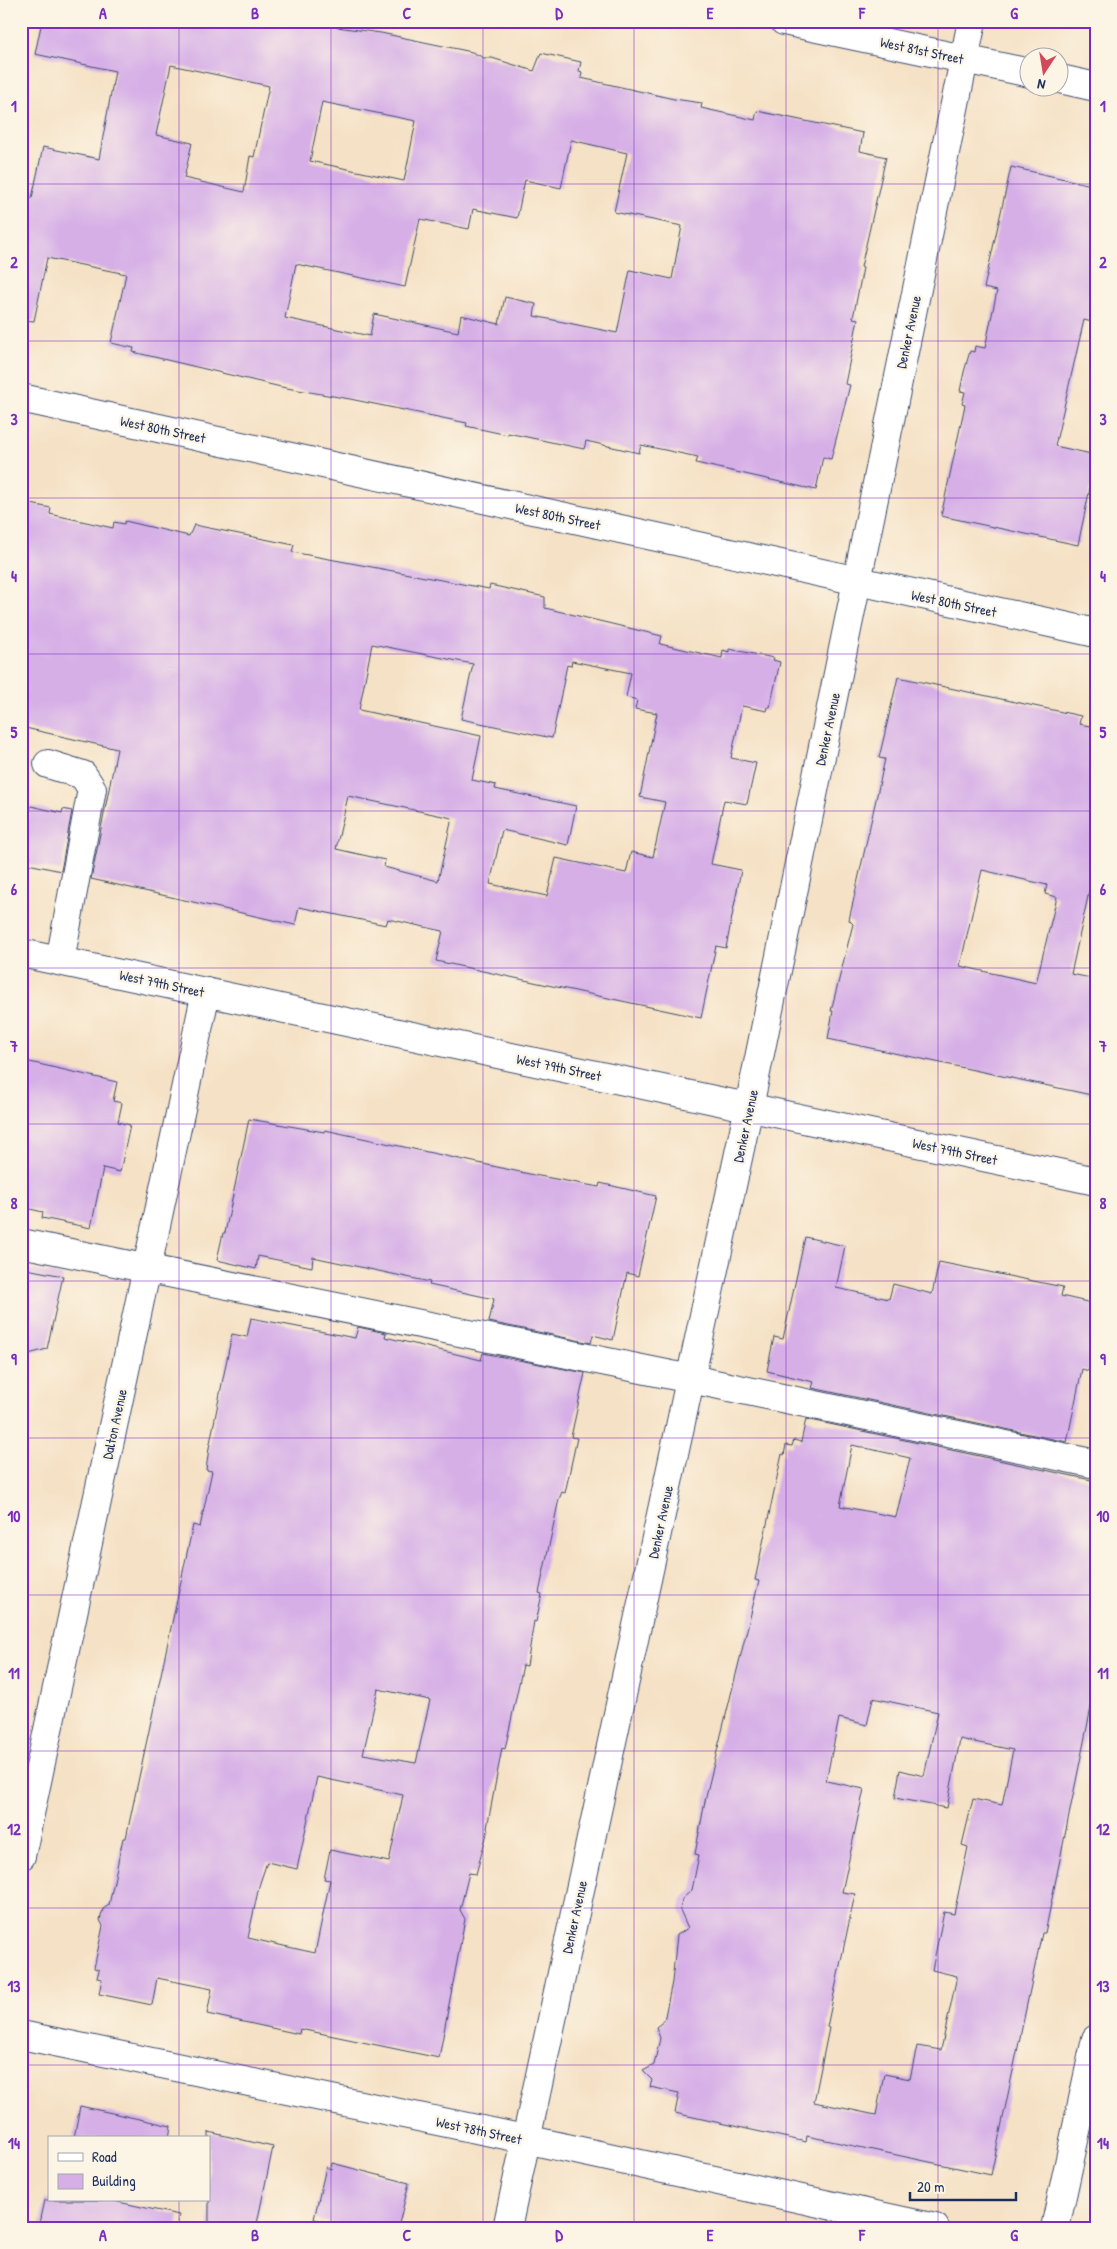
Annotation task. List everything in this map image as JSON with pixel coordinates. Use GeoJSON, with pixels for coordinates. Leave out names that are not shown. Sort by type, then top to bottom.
{"type":"FeatureCollection","features":[{"type":"Feature","properties":{"kind":"street","name":"West 81st Street"},"geometry":{"type":"LineString","coordinates":[[784,21],[1020,71]]}},
{"type":"Feature","properties":{"kind":"street","name":"Denker Avenue"},"geometry":{"type":"LineString","coordinates":[[507,2228],[749,1107],[972,21]]}},
{"type":"Feature","properties":{"kind":"street"},"geometry":{"type":"LineString","coordinates":[[1070,81],[1096,87]]}},
{"type":"Feature","properties":{"kind":"street","name":"West 80th Street"},"geometry":{"type":"LineString","coordinates":[[21,398],[1096,633]]}},
{"type":"Feature","properties":{"kind":"street"},"geometry":{"type":"LineString","coordinates":[[48,764],[83,775],[92,789],[60,961]]}},
{"type":"Feature","properties":{"kind":"street","name":"West 79th Street"},"geometry":{"type":"LineString","coordinates":[[21,953],[1096,1180]]}},
{"type":"Feature","properties":{"kind":"street","name":"Dalton Avenue"},"geometry":{"type":"LineString","coordinates":[[21,1856],[206,992]]}},
{"type":"Feature","properties":{"kind":"street"},"geometry":{"type":"LineString","coordinates":[[21,1243],[146,1270],[690,1379],[1096,1464]]}},
{"type":"Feature","properties":{"kind":"street","name":"West 78th Street"},"geometry":{"type":"LineString","coordinates":[[21,2035],[525,2139],[935,2228]]}},
{"type":"Feature","properties":{"kind":"street"},"geometry":{"type":"LineString","coordinates":[[1055,2228],[1096,2038]]}},
{"type":"Feature","properties":{"kind":"building"},"geometry":{"type":"Polygon","coordinates":[[[42,21],[338,21],[337,27],[381,33],[472,52],[484,58],[492,58],[534,71],[541,53],[581,62],[579,71],[582,72],[581,78],[674,99],[702,103],[701,108],[755,120],[757,111],[863,133],[860,151],[886,157],[861,267],[863,268],[853,318],[858,319],[845,384],[850,385],[831,459],[823,457],[816,490],[696,463],[698,457],[641,445],[639,453],[586,441],[584,449],[508,433],[508,435],[466,426],[467,423],[350,399],[281,387],[133,352],[134,348],[111,343],[126,274],[47,258],[34,321],[21,320],[21,199],[32,198],[43,147],[99,159],[115,71],[35,54],[42,21]],[[171,65],[156,135],[192,143],[184,178],[244,192],[250,156],[254,157],[269,86],[171,65]],[[322,102],[310,161],[404,181],[416,121],[322,102]],[[571,140],[561,188],[525,180],[517,218],[473,209],[469,229],[420,219],[405,287],[296,264],[285,318],[370,336],[374,314],[458,332],[461,315],[499,324],[505,297],[536,304],[534,316],[617,333],[630,270],[672,279],[682,226],[614,212],[627,153],[571,140]]]}},
{"type":"Feature","properties":{"kind":"building"},"geometry":{"type":"Polygon","coordinates":[[[1011,167],[1096,186],[1096,323],[1084,320],[1055,446],[1096,455],[1096,489],[1090,488],[1078,545],[941,516],[965,405],[962,404],[965,392],[960,391],[964,372],[970,351],[974,352],[975,346],[985,348],[997,291],[984,288],[1011,167]]]}},
{"type":"Feature","properties":{"kind":"building"},"geometry":{"type":"Polygon","coordinates":[[[21,502],[51,508],[50,514],[113,528],[114,522],[124,524],[125,521],[189,536],[194,525],[294,545],[292,552],[489,589],[490,585],[545,597],[545,608],[662,636],[660,644],[722,658],[723,650],[729,652],[729,649],[774,658],[773,660],[780,662],[770,707],[768,707],[767,711],[742,706],[731,758],[756,763],[747,804],[724,800],[711,864],[741,870],[726,948],[716,946],[701,1018],[436,961],[443,931],[388,919],[386,925],[299,907],[295,925],[91,879],[117,749],[21,727],[21,502]],[[372,644],[359,710],[481,736],[472,780],[496,785],[495,789],[576,806],[568,845],[502,830],[490,884],[547,896],[556,858],[626,873],[631,852],[653,857],[665,802],[640,797],[657,713],[635,709],[637,700],[626,697],[631,673],[572,661],[571,666],[567,665],[552,738],[461,719],[473,664],[372,644]],[[348,796],[336,849],[385,860],[384,867],[438,881],[452,818],[348,796]]]}},
{"type":"Feature","properties":{"kind":"building"},"geometry":{"type":"Polygon","coordinates":[[[898,677],[1081,716],[1079,724],[1096,727],[1096,860],[1071,974],[1096,979],[1096,1096],[828,1039],[833,1011],[831,1011],[853,924],[849,920],[885,759],[879,758],[898,677]],[[982,870],[960,966],[1036,983],[1057,897],[1045,894],[1047,885],[982,870]]]}},
{"type":"Feature","properties":{"kind":"building"},"geometry":{"type":"Polygon","coordinates":[[[31,806],[62,813],[63,809],[72,811],[61,871],[28,864],[30,856],[21,854],[31,806]]]}},
{"type":"Feature","properties":{"kind":"building"},"geometry":{"type":"Polygon","coordinates":[[[21,1060],[117,1082],[113,1101],[122,1103],[118,1122],[130,1125],[120,1172],[103,1168],[91,1228],[42,1218],[43,1212],[21,1207],[21,1060]]]}},
{"type":"Feature","properties":{"kind":"building"},"geometry":{"type":"Polygon","coordinates":[[[249,1119],[324,1132],[325,1130],[534,1175],[599,1187],[600,1183],[656,1196],[638,1276],[627,1273],[613,1340],[593,1335],[591,1343],[489,1322],[494,1299],[429,1285],[430,1282],[313,1257],[312,1267],[258,1256],[256,1269],[217,1260],[223,1233],[225,1233],[249,1119]]]}},
{"type":"Feature","properties":{"kind":"building"},"geometry":{"type":"Polygon","coordinates":[[[805,1237],[845,1246],[836,1288],[889,1299],[893,1284],[932,1294],[939,1262],[1063,1287],[1061,1296],[1096,1304],[1096,1363],[1091,1362],[1089,1371],[1082,1369],[1067,1442],[812,1388],[814,1382],[767,1371],[774,1337],[783,1339],[805,1237]]]}},
{"type":"Feature","properties":{"kind":"building"},"geometry":{"type":"Polygon","coordinates":[[[21,1268],[63,1276],[47,1349],[21,1356],[21,1268]]]}},
{"type":"Feature","properties":{"kind":"building"},"geometry":{"type":"Polygon","coordinates":[[[251,1318],[355,1338],[358,1327],[386,1333],[385,1337],[481,1360],[483,1353],[585,1373],[571,1437],[577,1438],[565,1493],[562,1492],[559,1499],[539,1593],[542,1594],[536,1622],[534,1621],[527,1666],[523,1665],[505,1749],[502,1748],[488,1830],[476,1874],[469,1873],[460,1910],[465,1919],[439,2058],[300,2029],[299,2034],[207,2014],[212,1989],[157,1978],[152,2005],[99,1994],[102,1979],[97,1978],[99,1970],[94,1968],[103,1926],[100,1920],[103,1909],[109,1905],[123,1838],[126,1838],[193,1525],[200,1527],[212,1471],[206,1470],[209,1448],[232,1334],[247,1337],[251,1318]],[[378,1689],[363,1754],[416,1763],[430,1700],[378,1689]],[[317,1777],[297,1869],[267,1862],[259,1886],[248,1938],[315,1953],[330,1880],[324,1879],[330,1850],[389,1862],[403,1795],[317,1777]]]}},
{"type":"Feature","properties":{"kind":"building"},"geometry":{"type":"Polygon","coordinates":[[[806,1419],[1096,1481],[1096,1683],[1045,1933],[1042,1933],[991,2175],[807,2136],[806,2142],[675,2113],[679,2093],[650,2087],[652,2080],[643,2071],[654,2065],[660,2038],[656,2027],[664,2021],[672,1982],[677,1935],[688,1928],[680,1910],[682,1899],[692,1890],[699,1855],[695,1854],[706,1796],[759,1581],[755,1580],[782,1454],[784,1455],[786,1445],[792,1446],[794,1440],[801,1442],[806,1419]],[[852,1445],[840,1506],[896,1517],[910,1458],[852,1445]],[[873,1698],[867,1725],[839,1718],[826,1781],[864,1789],[842,1892],[855,1894],[827,2027],[829,2028],[814,2102],[876,2115],[884,2074],[910,2079],[917,2046],[941,2050],[957,1976],[932,1970],[944,1912],[954,1914],[968,1847],[962,1845],[973,1799],[1002,1805],[1013,1750],[960,1739],[947,1808],[895,1798],[900,1770],[924,1776],[938,1712],[873,1698]]]}},
{"type":"Feature","properties":{"kind":"building"},"geometry":{"type":"Polygon","coordinates":[[[80,2106],[171,2126],[169,2136],[74,2136],[80,2106]]]}},
{"type":"Feature","properties":{"kind":"building"},"geometry":{"type":"Polygon","coordinates":[[[209,2132],[273,2147],[256,2228],[209,2228],[209,2132]]]}},
{"type":"Feature","properties":{"kind":"building"},"geometry":{"type":"Polygon","coordinates":[[[332,2163],[409,2183],[398,2228],[350,2228],[314,2219],[326,2167],[331,2169],[332,2163]]]}},
{"type":"Feature","properties":{"kind":"building"},"geometry":{"type":"Polygon","coordinates":[[[45,2200],[48,2200],[48,2202],[118,2202],[179,2215],[177,2228],[39,2228],[45,2200]]]}}]}
